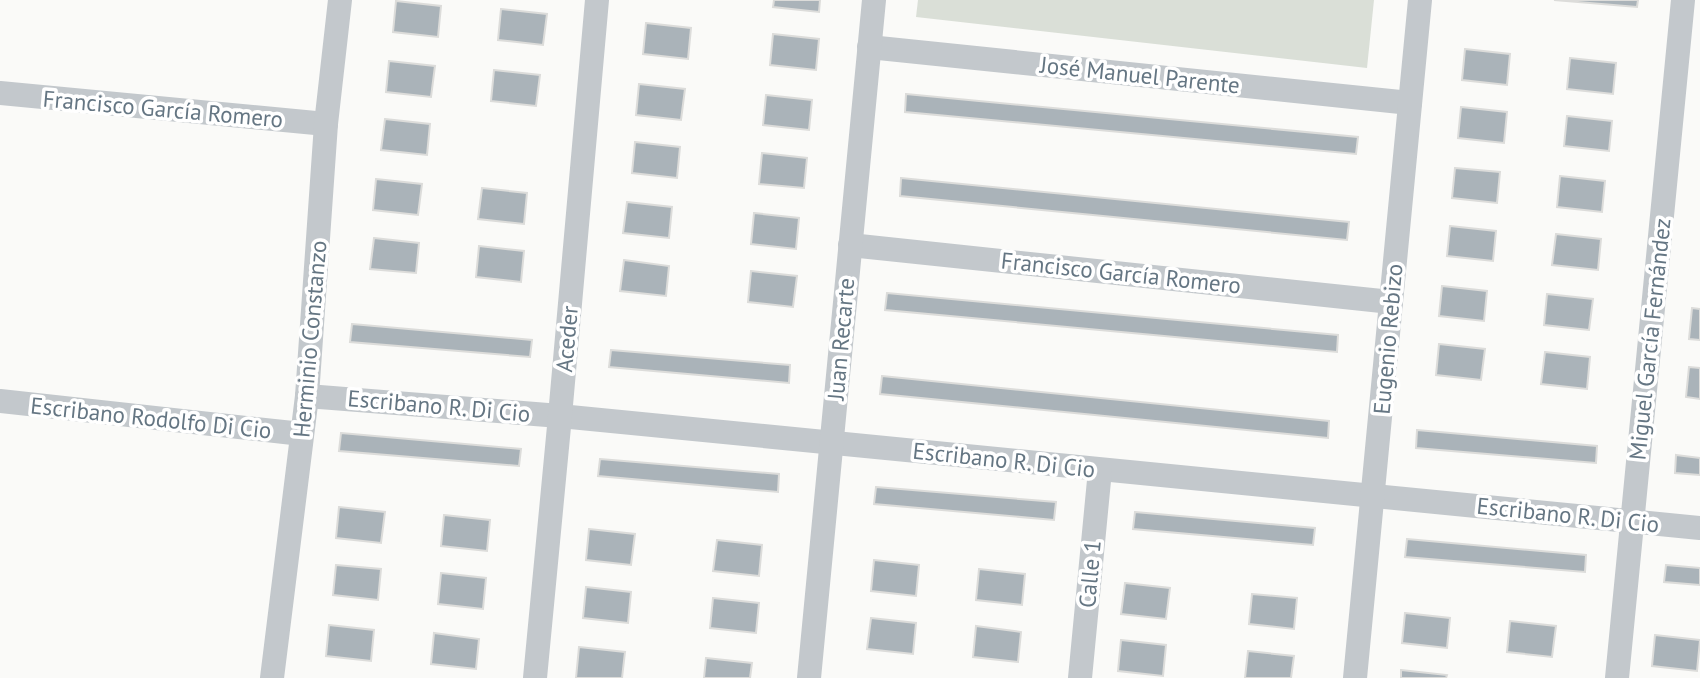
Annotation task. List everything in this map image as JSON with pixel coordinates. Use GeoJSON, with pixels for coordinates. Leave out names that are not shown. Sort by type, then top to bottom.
{"type":"FeatureCollection","features":[{"type":"Feature","properties":{"kind":"street","name":"Herminio Constanzo"},"geometry":{"type":"LineString","coordinates":[[272,678],[307,396],[326,124],[340,0]]}},
{"type":"Feature","properties":{"kind":"street","name":"Aceder"},"geometry":{"type":"LineString","coordinates":[[535,678],[597,0]]}},
{"type":"Feature","properties":{"kind":"street","name":"Juan Recarte"},"geometry":{"type":"LineString","coordinates":[[809,678],[874,0]]}},
{"type":"Feature","properties":{"kind":"street","name":"Eugenio Rebizo"},"geometry":{"type":"LineString","coordinates":[[1355,678],[1420,0]]}},
{"type":"Feature","properties":{"kind":"street","name":"Miguel García Fernández"},"geometry":{"type":"LineString","coordinates":[[1617,678],[1683,0]]}},
{"type":"Feature","properties":{"kind":"street","name":"José Manuel Parente"},"geometry":{"type":"LineString","coordinates":[[869,47],[1410,103]]}},
{"type":"Feature","properties":{"kind":"street","name":"Francisco García Romero"},"geometry":{"type":"LineString","coordinates":[[0,93],[326,124]]}},
{"type":"Feature","properties":{"kind":"street","name":"Francisco García Romero"},"geometry":{"type":"LineString","coordinates":[[850,245],[1391,302]]}},
{"type":"Feature","properties":{"kind":"street","name":"Escribano R. Di Cio"},"geometry":{"type":"LineString","coordinates":[[307,396],[560,416],[1700,528]]}},
{"type":"Feature","properties":{"kind":"street","name":"Escribano Rodolfo Di Cio"},"geometry":{"type":"LineString","coordinates":[[0,401],[302,434]]}},
{"type":"Feature","properties":{"kind":"street","name":"Calle 1"},"geometry":{"type":"LineString","coordinates":[[1080,678],[1100,470]]}},
{"type":"Feature","properties":{"kind":"shaded area"},"geometry":{"type":"Polygon","coordinates":[[[918,0],[1374,0],[1367,68],[916,17],[918,0]]]}},
{"type":"Feature","properties":{"kind":"building"},"geometry":{"type":"Polygon","coordinates":[[[774,0],[820,0],[819,12],[773,7],[774,0]]]}},
{"type":"Feature","properties":{"kind":"building"},"geometry":{"type":"Polygon","coordinates":[[[1554,0],[1638,0],[1637,7],[1554,0]]]}},
{"type":"Feature","properties":{"kind":"building"},"geometry":{"type":"Polygon","coordinates":[[[396,1],[441,6],[438,37],[393,32],[396,1]]]}},
{"type":"Feature","properties":{"kind":"building"},"geometry":{"type":"Polygon","coordinates":[[[501,9],[547,14],[543,45],[498,40],[501,9]]]}},
{"type":"Feature","properties":{"kind":"building"},"geometry":{"type":"Polygon","coordinates":[[[646,23],[691,28],[688,59],[643,54],[646,23]]]}},
{"type":"Feature","properties":{"kind":"building"},"geometry":{"type":"Polygon","coordinates":[[[773,34],[819,39],[816,70],[770,65],[773,34]]]}},
{"type":"Feature","properties":{"kind":"building"},"geometry":{"type":"Polygon","coordinates":[[[1465,49],[1510,54],[1507,85],[1462,80],[1465,49]]]}},
{"type":"Feature","properties":{"kind":"building"},"geometry":{"type":"Polygon","coordinates":[[[1570,58],[1616,63],[1613,94],[1567,89],[1570,58]]]}},
{"type":"Feature","properties":{"kind":"building"},"geometry":{"type":"Polygon","coordinates":[[[389,61],[435,66],[431,97],[386,92],[389,61]]]}},
{"type":"Feature","properties":{"kind":"building"},"geometry":{"type":"Polygon","coordinates":[[[494,70],[540,75],[536,106],[491,101],[494,70]]]}},
{"type":"Feature","properties":{"kind":"building"},"geometry":{"type":"Polygon","coordinates":[[[639,84],[685,89],[681,120],[636,115],[639,84]]]}},
{"type":"Feature","properties":{"kind":"building"},"geometry":{"type":"Polygon","coordinates":[[[906,94],[1358,137],[1356,154],[905,112],[906,94]]]}},
{"type":"Feature","properties":{"kind":"building"},"geometry":{"type":"Polygon","coordinates":[[[766,95],[812,100],[809,130],[763,125],[766,95]]]}},
{"type":"Feature","properties":{"kind":"building"},"geometry":{"type":"Polygon","coordinates":[[[1461,107],[1507,112],[1504,143],[1458,138],[1461,107]]]}},
{"type":"Feature","properties":{"kind":"building"},"geometry":{"type":"Polygon","coordinates":[[[1567,116],[1612,121],[1609,151],[1564,146],[1567,116]]]}},
{"type":"Feature","properties":{"kind":"building"},"geometry":{"type":"Polygon","coordinates":[[[385,119],[430,124],[427,155],[381,150],[385,119]]]}},
{"type":"Feature","properties":{"kind":"building"},"geometry":{"type":"Polygon","coordinates":[[[635,142],[680,147],[677,178],[632,173],[635,142]]]}},
{"type":"Feature","properties":{"kind":"building"},"geometry":{"type":"Polygon","coordinates":[[[762,153],[807,158],[804,188],[759,184],[762,153]]]}},
{"type":"Feature","properties":{"kind":"building"},"geometry":{"type":"Polygon","coordinates":[[[1455,168],[1500,172],[1497,203],[1452,198],[1455,168]]]}},
{"type":"Feature","properties":{"kind":"building"},"geometry":{"type":"Polygon","coordinates":[[[1560,176],[1605,181],[1602,212],[1557,207],[1560,176]]]}},
{"type":"Feature","properties":{"kind":"building"},"geometry":{"type":"Polygon","coordinates":[[[901,178],[1349,222],[1347,240],[900,196],[901,178]]]}},
{"type":"Feature","properties":{"kind":"building"},"geometry":{"type":"Polygon","coordinates":[[[376,179],[422,184],[418,215],[373,210],[376,179]]]}},
{"type":"Feature","properties":{"kind":"building"},"geometry":{"type":"Polygon","coordinates":[[[482,188],[527,193],[524,224],[478,219],[482,188]]]}},
{"type":"Feature","properties":{"kind":"building"},"geometry":{"type":"Polygon","coordinates":[[[627,202],[672,207],[669,238],[623,233],[627,202]]]}},
{"type":"Feature","properties":{"kind":"building"},"geometry":{"type":"Polygon","coordinates":[[[754,213],[799,218],[796,249],[751,244],[754,213]]]}},
{"type":"Feature","properties":{"kind":"building"},"geometry":{"type":"Polygon","coordinates":[[[1450,226],[1496,231],[1493,261],[1447,256],[1450,226]]]}},
{"type":"Feature","properties":{"kind":"building"},"geometry":{"type":"Polygon","coordinates":[[[1556,234],[1601,239],[1598,270],[1552,265],[1556,234]]]}},
{"type":"Feature","properties":{"kind":"building"},"geometry":{"type":"Polygon","coordinates":[[[374,238],[419,243],[416,273],[370,269],[374,238]]]}},
{"type":"Feature","properties":{"kind":"building"},"geometry":{"type":"Polygon","coordinates":[[[479,246],[524,251],[521,282],[476,277],[479,246]]]}},
{"type":"Feature","properties":{"kind":"building"},"geometry":{"type":"Polygon","coordinates":[[[624,260],[669,266],[666,296],[620,291],[624,260]]]}},
{"type":"Feature","properties":{"kind":"building"},"geometry":{"type":"Polygon","coordinates":[[[751,271],[797,276],[793,307],[748,302],[751,271]]]}},
{"type":"Feature","properties":{"kind":"building"},"geometry":{"type":"Polygon","coordinates":[[[1442,286],[1487,291],[1484,321],[1439,316],[1442,286]]]}},
{"type":"Feature","properties":{"kind":"building"},"geometry":{"type":"Polygon","coordinates":[[[887,293],[1338,335],[1337,352],[885,310],[887,293]]]}},
{"type":"Feature","properties":{"kind":"building"},"geometry":{"type":"Polygon","coordinates":[[[1547,294],[1593,299],[1589,330],[1544,325],[1547,294]]]}},
{"type":"Feature","properties":{"kind":"building"},"geometry":{"type":"Polygon","coordinates":[[[1692,308],[1700,309],[1700,340],[1689,339],[1692,308]]]}},
{"type":"Feature","properties":{"kind":"building"},"geometry":{"type":"Polygon","coordinates":[[[352,324],[532,340],[530,357],[350,342],[352,324]]]}},
{"type":"Feature","properties":{"kind":"building"},"geometry":{"type":"Polygon","coordinates":[[[1439,344],[1485,349],[1481,380],[1436,375],[1439,344]]]}},
{"type":"Feature","properties":{"kind":"building"},"geometry":{"type":"Polygon","coordinates":[[[611,350],[790,365],[789,383],[609,367],[611,350]]]}},
{"type":"Feature","properties":{"kind":"building"},"geometry":{"type":"Polygon","coordinates":[[[1545,352],[1590,357],[1587,389],[1541,384],[1545,352]]]}},
{"type":"Feature","properties":{"kind":"building"},"geometry":{"type":"Polygon","coordinates":[[[1689,367],[1700,368],[1700,399],[1686,397],[1689,367]]]}},
{"type":"Feature","properties":{"kind":"building"},"geometry":{"type":"Polygon","coordinates":[[[882,376],[1329,421],[1328,438],[880,394],[882,376]]]}},
{"type":"Feature","properties":{"kind":"building"},"geometry":{"type":"Polygon","coordinates":[[[1417,430],[1597,446],[1596,463],[1416,448],[1417,430]]]}},
{"type":"Feature","properties":{"kind":"building"},"geometry":{"type":"Polygon","coordinates":[[[341,433],[521,449],[519,466],[339,451],[341,433]]]}},
{"type":"Feature","properties":{"kind":"building"},"geometry":{"type":"Polygon","coordinates":[[[1676,455],[1700,458],[1700,475],[1675,473],[1676,455]]]}},
{"type":"Feature","properties":{"kind":"building"},"geometry":{"type":"Polygon","coordinates":[[[600,459],[779,474],[778,492],[598,476],[600,459]]]}},
{"type":"Feature","properties":{"kind":"building"},"geometry":{"type":"Polygon","coordinates":[[[876,487],[1056,502],[1054,520],[874,504],[876,487]]]}},
{"type":"Feature","properties":{"kind":"building"},"geometry":{"type":"Polygon","coordinates":[[[339,507],[385,512],[381,543],[336,538],[339,507]]]}},
{"type":"Feature","properties":{"kind":"building"},"geometry":{"type":"Polygon","coordinates":[[[1135,512],[1315,528],[1313,545],[1133,529],[1135,512]]]}},
{"type":"Feature","properties":{"kind":"building"},"geometry":{"type":"Polygon","coordinates":[[[444,515],[490,520],[487,551],[441,546],[444,515]]]}},
{"type":"Feature","properties":{"kind":"building"},"geometry":{"type":"Polygon","coordinates":[[[589,529],[635,534],[631,565],[586,560],[589,529]]]}},
{"type":"Feature","properties":{"kind":"building"},"geometry":{"type":"Polygon","coordinates":[[[1407,539],[1586,555],[1585,572],[1405,557],[1407,539]]]}},
{"type":"Feature","properties":{"kind":"building"},"geometry":{"type":"Polygon","coordinates":[[[717,540],[762,545],[759,576],[713,571],[717,540]]]}},
{"type":"Feature","properties":{"kind":"building"},"geometry":{"type":"Polygon","coordinates":[[[874,560],[919,565],[916,596],[871,591],[874,560]]]}},
{"type":"Feature","properties":{"kind":"building"},"geometry":{"type":"Polygon","coordinates":[[[336,565],[381,569],[378,600],[333,595],[336,565]]]}},
{"type":"Feature","properties":{"kind":"building"},"geometry":{"type":"Polygon","coordinates":[[[1666,565],[1700,568],[1700,585],[1664,582],[1666,565]]]}},
{"type":"Feature","properties":{"kind":"building"},"geometry":{"type":"Polygon","coordinates":[[[979,569],[1025,574],[1022,605],[976,600],[979,569]]]}},
{"type":"Feature","properties":{"kind":"building"},"geometry":{"type":"Polygon","coordinates":[[[441,573],[486,578],[483,609],[438,604],[441,573]]]}},
{"type":"Feature","properties":{"kind":"building"},"geometry":{"type":"Polygon","coordinates":[[[1125,583],[1170,588],[1166,619],[1121,614],[1125,583]]]}},
{"type":"Feature","properties":{"kind":"building"},"geometry":{"type":"Polygon","coordinates":[[[586,587],[631,592],[628,623],[583,618],[586,587]]]}},
{"type":"Feature","properties":{"kind":"building"},"geometry":{"type":"Polygon","coordinates":[[[1252,594],[1297,598],[1294,629],[1249,624],[1252,594]]]}},
{"type":"Feature","properties":{"kind":"building"},"geometry":{"type":"Polygon","coordinates":[[[713,598],[759,603],[756,633],[710,628],[713,598]]]}},
{"type":"Feature","properties":{"kind":"building"},"geometry":{"type":"Polygon","coordinates":[[[1405,613],[1450,618],[1447,648],[1402,643],[1405,613]]]}},
{"type":"Feature","properties":{"kind":"building"},"geometry":{"type":"Polygon","coordinates":[[[871,618],[916,623],[913,654],[867,649],[871,618]]]}},
{"type":"Feature","properties":{"kind":"building"},"geometry":{"type":"Polygon","coordinates":[[[1510,621],[1556,626],[1552,657],[1507,652],[1510,621]]]}},
{"type":"Feature","properties":{"kind":"building"},"geometry":{"type":"Polygon","coordinates":[[[329,625],[374,630],[371,661],[326,656],[329,625]]]}},
{"type":"Feature","properties":{"kind":"building"},"geometry":{"type":"Polygon","coordinates":[[[976,626],[1021,632],[1018,662],[973,657],[976,626]]]}},
{"type":"Feature","properties":{"kind":"building"},"geometry":{"type":"Polygon","coordinates":[[[434,633],[479,639],[476,669],[431,664],[434,633]]]}},
{"type":"Feature","properties":{"kind":"building"},"geometry":{"type":"Polygon","coordinates":[[[1655,635],[1700,640],[1697,671],[1652,666],[1655,635]]]}},
{"type":"Feature","properties":{"kind":"building"},"geometry":{"type":"Polygon","coordinates":[[[1121,640],[1166,645],[1163,676],[1118,671],[1121,640]]]}},
{"type":"Feature","properties":{"kind":"building"},"geometry":{"type":"Polygon","coordinates":[[[579,647],[625,652],[622,678],[576,678],[579,647]]]}},
{"type":"Feature","properties":{"kind":"building"},"geometry":{"type":"Polygon","coordinates":[[[1248,651],[1294,656],[1291,678],[1245,678],[1248,651]]]}},
{"type":"Feature","properties":{"kind":"building"},"geometry":{"type":"Polygon","coordinates":[[[706,658],[752,663],[750,678],[704,678],[706,658]]]}},
{"type":"Feature","properties":{"kind":"building"},"geometry":{"type":"Polygon","coordinates":[[[1401,670],[1447,675],[1446,678],[1401,678],[1401,670]]]}}]}
